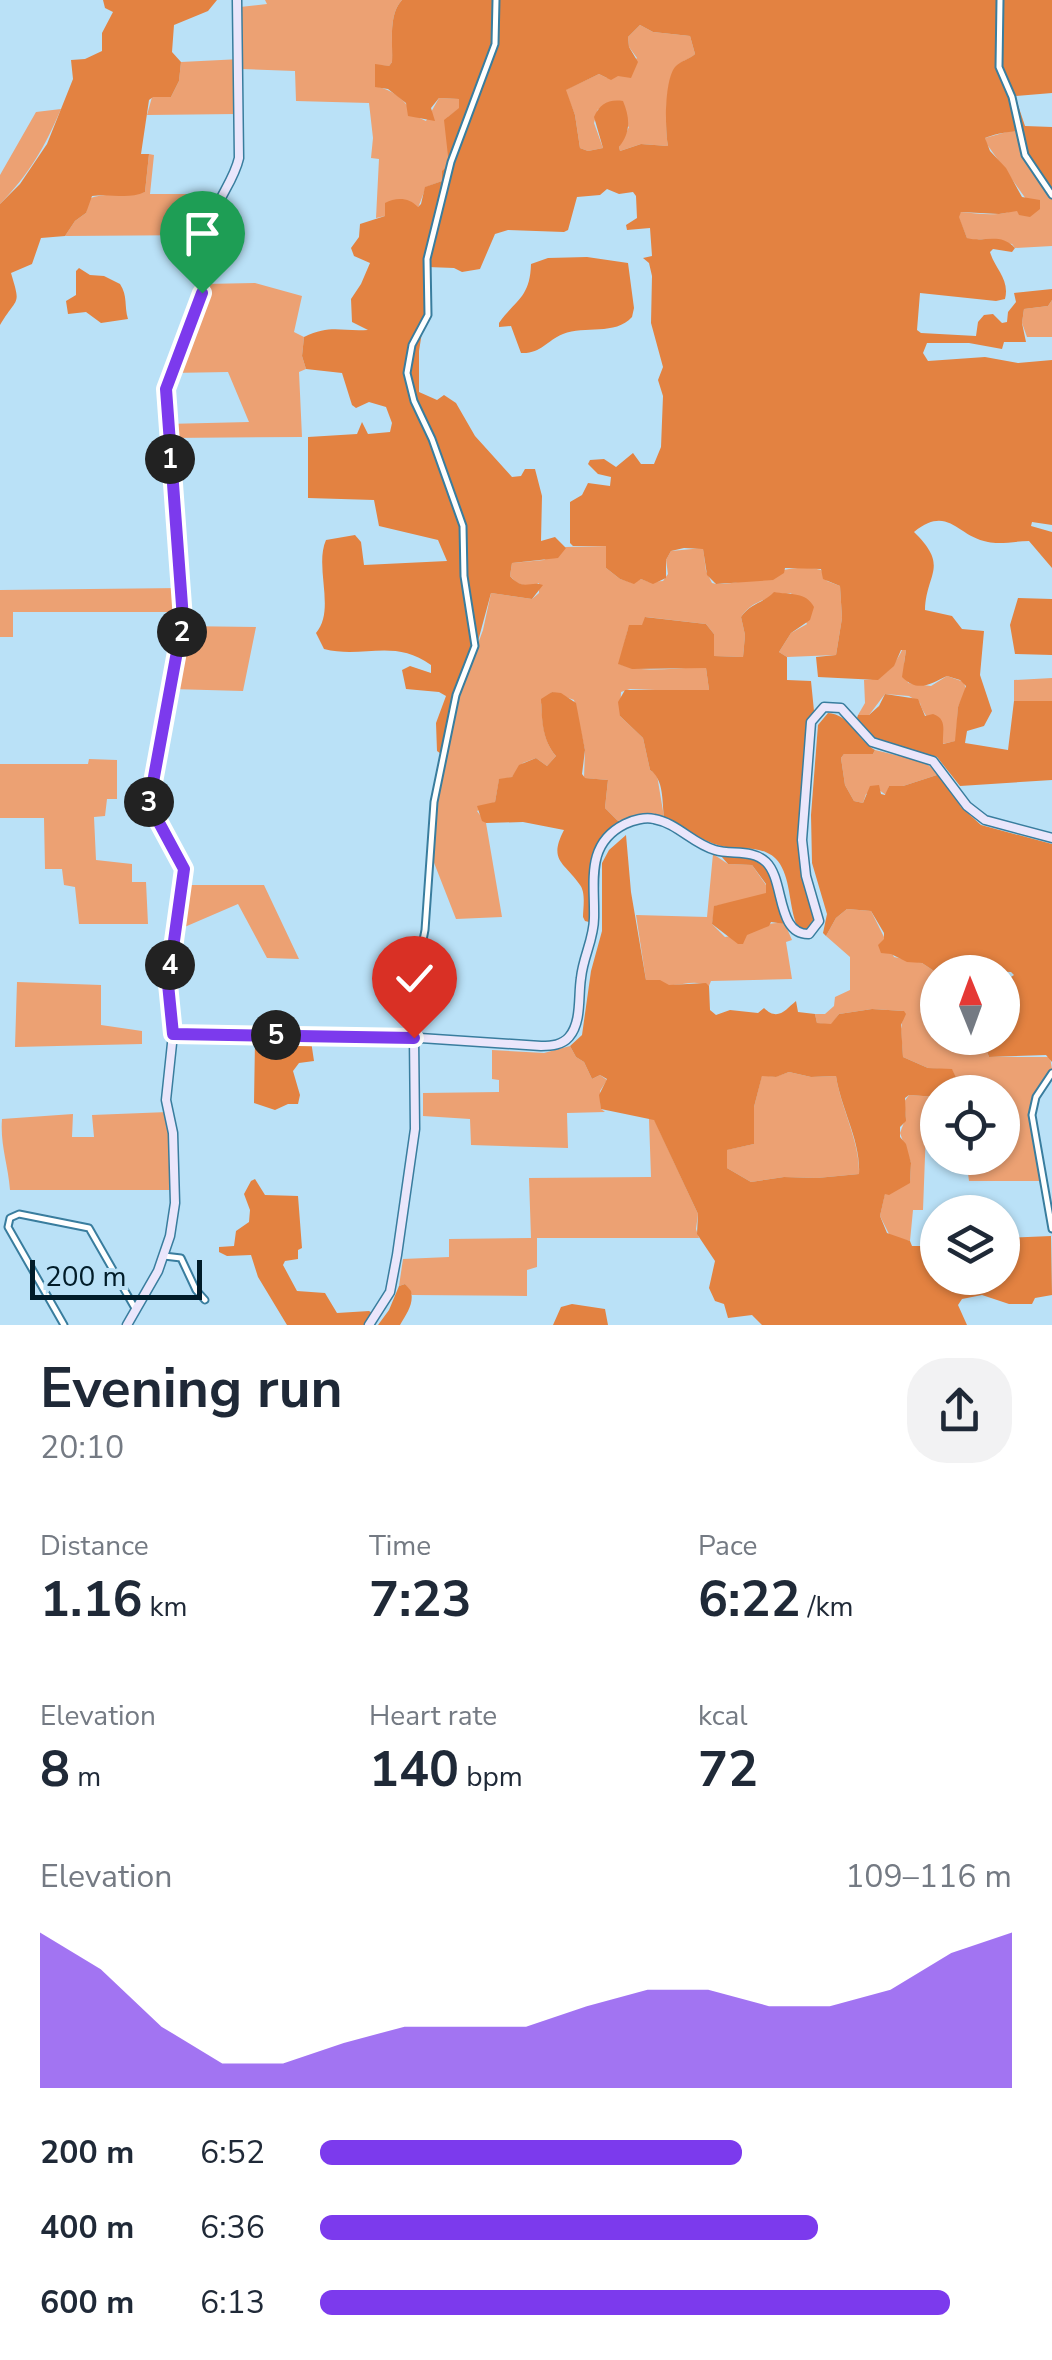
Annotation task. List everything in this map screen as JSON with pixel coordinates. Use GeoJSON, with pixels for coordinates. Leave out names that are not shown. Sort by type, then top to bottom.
{"type":"FeatureCollection","features":[{"type":"Feature","properties":{"kind":"main road"},"geometry":{"type":"LineString","coordinates":[[127,1325],[164,1256],[175,1191],[174,1132],[166,1100],[173,1034],[168,984],[184,869],[149,804],[183,619],[165,401],[171,369],[202,293],[212,217],[239,158],[237,0]]}},
{"type":"Feature","properties":{"kind":"main road"},"geometry":{"type":"LineString","coordinates":[[173,1034],[414,1038],[550,1046],[568,1038],[577,1019],[581,973],[593,933],[595,856],[611,834],[634,821],[656,820],[710,848],[748,853],[763,860],[773,872],[791,927],[802,934],[814,931],[818,914],[806,876],[802,840],[810,722],[824,707],[841,708],[872,742],[933,761],[967,806],[985,820],[1052,838]]}},
{"type":"Feature","properties":{"kind":"main road"},"geometry":{"type":"LineString","coordinates":[[369,1325],[390,1292],[397,1255],[415,1129],[414,1038]]}},
{"type":"Feature","properties":{"kind":"street"},"geometry":{"type":"LineString","coordinates":[[414,1038],[413,991],[425,930],[434,802],[456,695],[475,639],[464,576],[462,522],[432,439],[419,415],[407,373],[412,345],[428,315],[427,259],[451,162],[495,44],[496,0]]}},
{"type":"Feature","properties":{"kind":"street"},"geometry":{"type":"LineString","coordinates":[[1000,0],[998,68],[1012,97],[1025,155],[1052,196]]}},
{"type":"Feature","properties":{"kind":"street"},"geometry":{"type":"LineString","coordinates":[[1052,1073],[1036,1097],[1032,1124],[1052,1228]]}},
{"type":"Feature","properties":{"kind":"street"},"geometry":{"type":"LineString","coordinates":[[64,1325],[8,1227],[10,1218],[19,1214],[88,1228],[136,1310]]}},
{"type":"Feature","properties":{"kind":"street"},"geometry":{"type":"LineString","coordinates":[[164,1256],[181,1258],[205,1300]]}},
{"type":"Feature","properties":{"kind":"shaded area"},"geometry":{"type":"Polygon","coordinates":[[[103,0],[217,0],[208,11],[174,25],[172,52],[181,62],[179,81],[171,97],[149,100],[141,154],[149,154],[145,192],[132,196],[92,196],[86,213],[65,236],[41,238],[32,264],[11,273],[16,300],[0,325],[0,204],[20,184],[47,144],[73,79],[71,60],[102,51],[102,33],[113,12],[105,8],[103,0]]]}},
{"type":"Feature","properties":{"kind":"shaded area"},"geometry":{"type":"Polygon","coordinates":[[[265,0],[402,0],[393,21],[392,62],[389,66],[375,65],[375,86],[398,96],[413,115],[426,121],[439,98],[459,99],[460,108],[448,117],[449,165],[442,181],[426,187],[418,208],[387,212],[376,218],[379,159],[371,158],[369,103],[296,101],[295,71],[242,69],[236,114],[147,115],[152,97],[171,97],[179,81],[181,62],[241,59],[240,7],[267,4],[265,0]]]}},
{"type":"Feature","properties":{"kind":"shaded area"},"geometry":{"type":"Polygon","coordinates":[[[402,0],[1052,0],[1052,93],[1015,96],[1025,126],[1052,127],[1052,195],[1024,158],[1019,132],[985,138],[1022,197],[1040,200],[1040,209],[1030,217],[1017,211],[961,212],[959,217],[967,238],[998,239],[1015,248],[1012,252],[990,252],[1004,280],[1005,299],[920,293],[917,330],[976,336],[978,322],[984,315],[993,314],[1002,323],[1007,322],[1008,312],[1016,302],[1014,293],[1052,289],[1048,306],[1024,309],[1026,342],[1004,342],[1002,349],[969,343],[927,343],[923,353],[928,361],[985,357],[1018,363],[1052,360],[1052,525],[1032,522],[1031,526],[1052,532],[1052,568],[1029,541],[988,542],[936,521],[914,532],[934,562],[925,610],[952,616],[962,629],[984,631],[980,675],[992,711],[984,726],[967,731],[965,743],[1008,750],[1014,701],[1052,701],[1052,780],[960,786],[937,757],[876,739],[857,718],[869,715],[885,694],[918,699],[925,716],[933,714],[941,719],[943,744],[955,741],[958,707],[966,686],[947,676],[924,686],[908,682],[902,677],[906,650],[901,650],[894,666],[878,680],[818,677],[816,657],[836,655],[842,618],[840,586],[823,579],[821,569],[785,568],[773,580],[716,584],[707,575],[703,549],[684,548],[671,551],[666,560],[666,578],[653,584],[641,579],[634,584],[606,568],[606,546],[570,543],[570,502],[582,495],[588,483],[610,486],[611,477],[598,474],[588,464],[590,460],[604,459],[616,467],[633,453],[641,464],[654,464],[661,447],[663,396],[658,380],[663,367],[651,323],[652,276],[649,263],[643,258],[652,256],[650,228],[627,230],[626,225],[637,218],[633,192],[619,194],[607,189],[600,195],[577,197],[568,230],[564,232],[508,230],[495,234],[480,269],[462,272],[428,267],[432,304],[419,351],[419,392],[437,400],[444,395],[456,403],[475,436],[512,477],[521,476],[525,469],[535,469],[542,496],[541,541],[555,537],[566,548],[558,558],[512,563],[510,576],[515,581],[543,585],[532,599],[491,593],[474,656],[460,684],[452,734],[444,756],[437,751],[436,723],[446,696],[406,689],[402,670],[410,666],[431,673],[431,665],[391,651],[324,649],[316,633],[324,613],[322,563],[326,540],[355,535],[361,542],[364,565],[447,561],[438,540],[379,526],[374,500],[308,498],[308,437],[357,434],[362,422],[368,434],[390,432],[392,423],[386,407],[369,402],[356,408],[352,405],[342,373],[306,369],[302,356],[304,337],[329,330],[368,330],[352,322],[351,299],[370,263],[354,256],[351,248],[359,237],[360,224],[385,216],[385,203],[394,200],[407,200],[418,207],[425,187],[442,181],[442,171],[449,165],[444,120],[459,108],[459,99],[439,98],[431,108],[435,121],[408,116],[406,103],[388,89],[375,87],[375,64],[389,66],[392,62],[392,29],[402,0]],[[640,25],[628,37],[638,62],[631,78],[618,76],[611,80],[599,74],[566,90],[580,148],[603,148],[594,117],[605,103],[613,101],[623,101],[628,119],[620,151],[641,144],[668,146],[666,106],[671,74],[677,65],[695,54],[690,36],[653,32],[640,25]]]}},
{"type":"Feature","properties":{"kind":"shaded area"},"geometry":{"type":"Polygon","coordinates":[[[640,25],[653,32],[690,36],[695,54],[672,73],[666,117],[668,146],[641,144],[620,151],[629,127],[598,109],[594,123],[603,148],[580,148],[575,115],[565,90],[599,74],[607,78],[618,75],[637,58],[629,47],[628,37],[640,25]]]}},
{"type":"Feature","properties":{"kind":"shaded area"},"geometry":{"type":"Polygon","coordinates":[[[61,109],[35,160],[0,204],[0,175],[36,112],[61,109]]]}},
{"type":"Feature","properties":{"kind":"shaded area"},"geometry":{"type":"Polygon","coordinates":[[[1020,132],[1033,167],[1052,195],[1052,246],[1015,248],[1012,244],[982,239],[972,241],[958,216],[961,212],[1005,213],[1026,199],[986,143],[985,138],[1020,132]]]}},
{"type":"Feature","properties":{"kind":"shaded area"},"geometry":{"type":"Polygon","coordinates":[[[149,154],[154,155],[150,194],[218,194],[207,235],[65,236],[86,213],[88,199],[145,192],[149,154]]]}},
{"type":"Feature","properties":{"kind":"shaded area"},"geometry":{"type":"Polygon","coordinates":[[[587,257],[628,263],[632,317],[617,326],[572,331],[539,349],[521,353],[511,326],[499,327],[499,323],[525,291],[531,264],[548,258],[587,257]]]}},
{"type":"Feature","properties":{"kind":"shaded area"},"geometry":{"type":"Polygon","coordinates":[[[79,268],[120,284],[128,319],[101,323],[86,312],[68,314],[66,301],[76,295],[79,268]]]}},
{"type":"Feature","properties":{"kind":"shaded area"},"geometry":{"type":"Polygon","coordinates":[[[255,283],[302,296],[294,332],[304,337],[302,356],[306,369],[299,372],[302,437],[167,438],[166,424],[249,422],[228,372],[170,373],[204,284],[255,283]]]}},
{"type":"Feature","properties":{"kind":"shaded area"},"geometry":{"type":"Polygon","coordinates":[[[1052,300],[1052,337],[1027,337],[1022,323],[1024,309],[1048,306],[1052,300]]]}},
{"type":"Feature","properties":{"kind":"shaded area"},"geometry":{"type":"Polygon","coordinates":[[[607,546],[606,568],[633,583],[641,579],[663,581],[668,574],[666,560],[671,551],[703,548],[706,571],[716,584],[794,568],[821,570],[827,581],[840,586],[842,618],[836,655],[787,657],[779,652],[791,633],[807,624],[791,593],[757,603],[741,617],[745,635],[743,657],[713,656],[714,634],[706,624],[646,617],[643,626],[628,629],[619,664],[652,670],[706,668],[709,690],[705,692],[621,692],[620,716],[643,738],[650,770],[657,775],[664,817],[637,816],[618,821],[605,808],[608,780],[584,778],[585,750],[574,700],[552,692],[541,704],[546,738],[556,756],[547,766],[536,758],[523,763],[512,777],[499,780],[495,802],[477,811],[486,823],[502,917],[456,919],[431,855],[436,804],[455,706],[483,630],[491,593],[532,599],[539,593],[539,583],[530,587],[517,583],[510,576],[512,563],[544,560],[566,547],[607,546]]]}},
{"type":"Feature","properties":{"kind":"shaded area"},"geometry":{"type":"Polygon","coordinates":[[[181,588],[183,612],[13,612],[13,637],[0,637],[0,590],[181,588]]]}},
{"type":"Feature","properties":{"kind":"shaded area"},"geometry":{"type":"Polygon","coordinates":[[[774,592],[802,596],[814,607],[810,620],[791,633],[779,652],[787,657],[787,680],[811,681],[814,711],[804,745],[801,846],[817,916],[812,928],[803,930],[797,926],[786,879],[774,857],[760,850],[714,844],[664,817],[660,785],[650,770],[643,738],[620,716],[618,702],[625,690],[709,690],[706,668],[632,669],[618,664],[629,625],[642,625],[645,617],[706,624],[714,634],[714,656],[743,657],[745,635],[741,617],[774,592]]]}},
{"type":"Feature","properties":{"kind":"shaded area"},"geometry":{"type":"Polygon","coordinates":[[[1018,598],[1052,599],[1052,655],[1015,654],[1010,625],[1018,598]]]}},
{"type":"Feature","properties":{"kind":"shaded area"},"geometry":{"type":"Polygon","coordinates":[[[181,626],[256,627],[243,691],[171,689],[181,626]]]}},
{"type":"Feature","properties":{"kind":"shaded area"},"geometry":{"type":"Polygon","coordinates":[[[906,650],[908,683],[931,686],[947,676],[964,682],[966,691],[958,707],[956,741],[942,744],[920,703],[909,696],[885,694],[869,715],[858,715],[865,703],[864,680],[887,671],[906,650]]]}},
{"type":"Feature","properties":{"kind":"shaded area"},"geometry":{"type":"Polygon","coordinates":[[[1052,678],[1052,701],[1014,701],[1014,680],[1052,678]]]}},
{"type":"Feature","properties":{"kind":"shaded area"},"geometry":{"type":"Polygon","coordinates":[[[552,692],[576,703],[585,750],[582,774],[585,778],[608,780],[605,808],[618,821],[626,821],[602,847],[592,866],[593,923],[583,917],[582,888],[558,855],[564,830],[523,822],[486,823],[477,806],[495,802],[499,779],[512,777],[519,765],[536,758],[547,766],[556,756],[545,736],[541,699],[552,692]]]}},
{"type":"Feature","properties":{"kind":"shaded area"},"geometry":{"type":"Polygon","coordinates":[[[828,713],[836,714],[875,750],[873,754],[844,754],[841,758],[845,785],[854,801],[863,803],[870,786],[879,785],[885,795],[889,786],[903,786],[940,774],[961,807],[981,825],[1052,844],[1052,1062],[1046,1055],[989,1057],[988,1055],[1020,1055],[1020,955],[920,955],[920,963],[907,962],[881,953],[878,945],[884,933],[871,911],[847,909],[836,918],[826,936],[823,933],[827,914],[812,863],[811,815],[818,725],[828,713]]]}},
{"type":"Feature","properties":{"kind":"shaded area"},"geometry":{"type":"Polygon","coordinates":[[[875,750],[924,762],[940,774],[903,786],[889,786],[886,795],[879,790],[866,794],[863,803],[854,801],[845,785],[841,758],[844,754],[873,754],[875,750]]]}},
{"type":"Feature","properties":{"kind":"shaded area"},"geometry":{"type":"Polygon","coordinates":[[[89,759],[117,760],[117,799],[107,799],[105,816],[94,817],[96,860],[132,864],[132,882],[146,882],[148,924],[79,924],[75,887],[64,885],[62,869],[45,869],[44,818],[0,818],[0,764],[88,764],[89,759]]]}},
{"type":"Feature","properties":{"kind":"shaded area"},"geometry":{"type":"Polygon","coordinates":[[[626,835],[646,980],[669,985],[706,983],[710,1010],[716,1015],[730,1010],[758,1013],[764,1008],[778,1014],[796,1001],[798,1012],[815,1014],[817,1023],[831,1024],[839,1014],[872,1009],[904,1011],[903,1057],[928,1068],[952,1069],[955,1075],[920,1075],[920,1096],[905,1098],[906,1121],[900,1127],[900,1137],[911,1163],[910,1183],[885,1194],[880,1216],[887,1233],[920,1246],[920,1295],[982,1295],[962,1299],[958,1305],[967,1325],[762,1325],[752,1315],[728,1318],[724,1304],[715,1301],[709,1288],[715,1261],[697,1234],[698,1214],[654,1120],[601,1109],[599,1095],[607,1079],[600,1075],[592,1079],[570,1046],[582,1035],[591,971],[602,931],[602,863],[609,850],[626,835]],[[789,1072],[776,1077],[762,1076],[754,1107],[754,1144],[727,1150],[727,1168],[751,1182],[859,1174],[857,1149],[836,1076],[811,1077],[789,1072]]]}},
{"type":"Feature","properties":{"kind":"shaded area"},"geometry":{"type":"Polygon","coordinates":[[[713,854],[728,864],[752,865],[766,885],[766,894],[715,906],[712,924],[725,937],[785,924],[792,940],[786,942],[792,979],[711,981],[709,986],[646,980],[636,915],[707,917],[713,854]]]}},
{"type":"Feature","properties":{"kind":"shaded area"},"geometry":{"type":"Polygon","coordinates":[[[721,856],[756,859],[771,870],[785,924],[771,922],[738,944],[712,924],[714,906],[766,893],[766,884],[752,865],[728,864],[721,856]]]}},
{"type":"Feature","properties":{"kind":"shaded area"},"geometry":{"type":"Polygon","coordinates":[[[181,885],[264,885],[299,959],[267,958],[238,904],[173,932],[181,885]]]}},
{"type":"Feature","properties":{"kind":"shaded area"},"geometry":{"type":"Polygon","coordinates":[[[847,909],[871,911],[894,957],[920,963],[920,1055],[1050,1057],[1052,1069],[1035,1098],[1030,1123],[1042,1181],[969,1181],[968,1175],[1020,1175],[1020,1075],[954,1075],[952,1070],[928,1068],[903,1057],[904,1011],[872,1009],[839,1014],[831,1025],[817,1023],[815,1014],[825,1014],[834,1006],[835,997],[850,990],[850,957],[826,936],[836,918],[847,909]]]}},
{"type":"Feature","properties":{"kind":"shaded area"},"geometry":{"type":"Polygon","coordinates":[[[17,982],[101,985],[101,1025],[142,1031],[142,1044],[15,1047],[17,982]]]}},
{"type":"Feature","properties":{"kind":"shaded area"},"geometry":{"type":"Polygon","coordinates":[[[255,1040],[311,1041],[314,1061],[299,1063],[293,1071],[300,1095],[298,1104],[275,1110],[254,1103],[255,1040]]]}},
{"type":"Feature","properties":{"kind":"shaded area"},"geometry":{"type":"Polygon","coordinates":[[[570,1046],[592,1079],[600,1075],[607,1080],[600,1091],[601,1109],[605,1112],[567,1113],[568,1148],[471,1145],[470,1119],[423,1116],[423,1093],[499,1092],[499,1080],[492,1079],[492,1050],[544,1053],[570,1046]]]}},
{"type":"Feature","properties":{"kind":"shaded area"},"geometry":{"type":"Polygon","coordinates":[[[789,1072],[811,1077],[836,1076],[857,1149],[859,1174],[751,1182],[727,1168],[726,1150],[754,1144],[754,1107],[762,1075],[775,1077],[789,1072]]]}},
{"type":"Feature","properties":{"kind":"shaded area"},"geometry":{"type":"Polygon","coordinates":[[[909,1095],[920,1096],[924,1195],[920,1195],[920,1210],[913,1210],[910,1241],[890,1236],[880,1216],[885,1193],[910,1182],[911,1163],[900,1133],[906,1117],[904,1102],[909,1095]]]}},
{"type":"Feature","properties":{"kind":"shaded area"},"geometry":{"type":"Polygon","coordinates":[[[168,1112],[173,1190],[10,1190],[2,1119],[73,1114],[72,1137],[94,1137],[92,1115],[168,1112]]]}},
{"type":"Feature","properties":{"kind":"shaded area"},"geometry":{"type":"Polygon","coordinates":[[[649,1119],[654,1119],[698,1214],[699,1238],[537,1238],[537,1267],[527,1270],[527,1296],[412,1295],[405,1284],[399,1286],[403,1259],[449,1257],[449,1239],[531,1238],[529,1178],[651,1177],[649,1119]]]}},
{"type":"Feature","properties":{"kind":"shaded area"},"geometry":{"type":"Polygon","coordinates":[[[255,1179],[265,1195],[298,1196],[302,1248],[298,1250],[298,1259],[283,1265],[297,1291],[325,1293],[337,1313],[369,1311],[374,1314],[366,1325],[287,1325],[258,1277],[251,1255],[227,1256],[219,1252],[219,1247],[234,1246],[236,1231],[249,1222],[250,1210],[244,1194],[255,1179]]]}},
{"type":"Feature","properties":{"kind":"shaded area"},"geometry":{"type":"Polygon","coordinates":[[[1051,1236],[1052,1295],[1035,1298],[1032,1304],[1009,1304],[982,1295],[1020,1295],[1020,1237],[1051,1236]]]}},
{"type":"Feature","properties":{"kind":"shaded area"},"geometry":{"type":"Polygon","coordinates":[[[405,1284],[412,1300],[400,1325],[378,1325],[399,1286],[405,1284]]]}},
{"type":"Feature","properties":{"kind":"shaded area"},"geometry":{"type":"Polygon","coordinates":[[[572,1304],[605,1309],[608,1325],[553,1325],[561,1307],[572,1304]]]}},
{"type":"Feature","properties":{"kind":"route"},"geometry":{"type":"LineString","coordinates":[[202,293],[166,389],[183,619],[149,804],[184,869],[167,993],[173,1034],[414,1038]]}}]}
